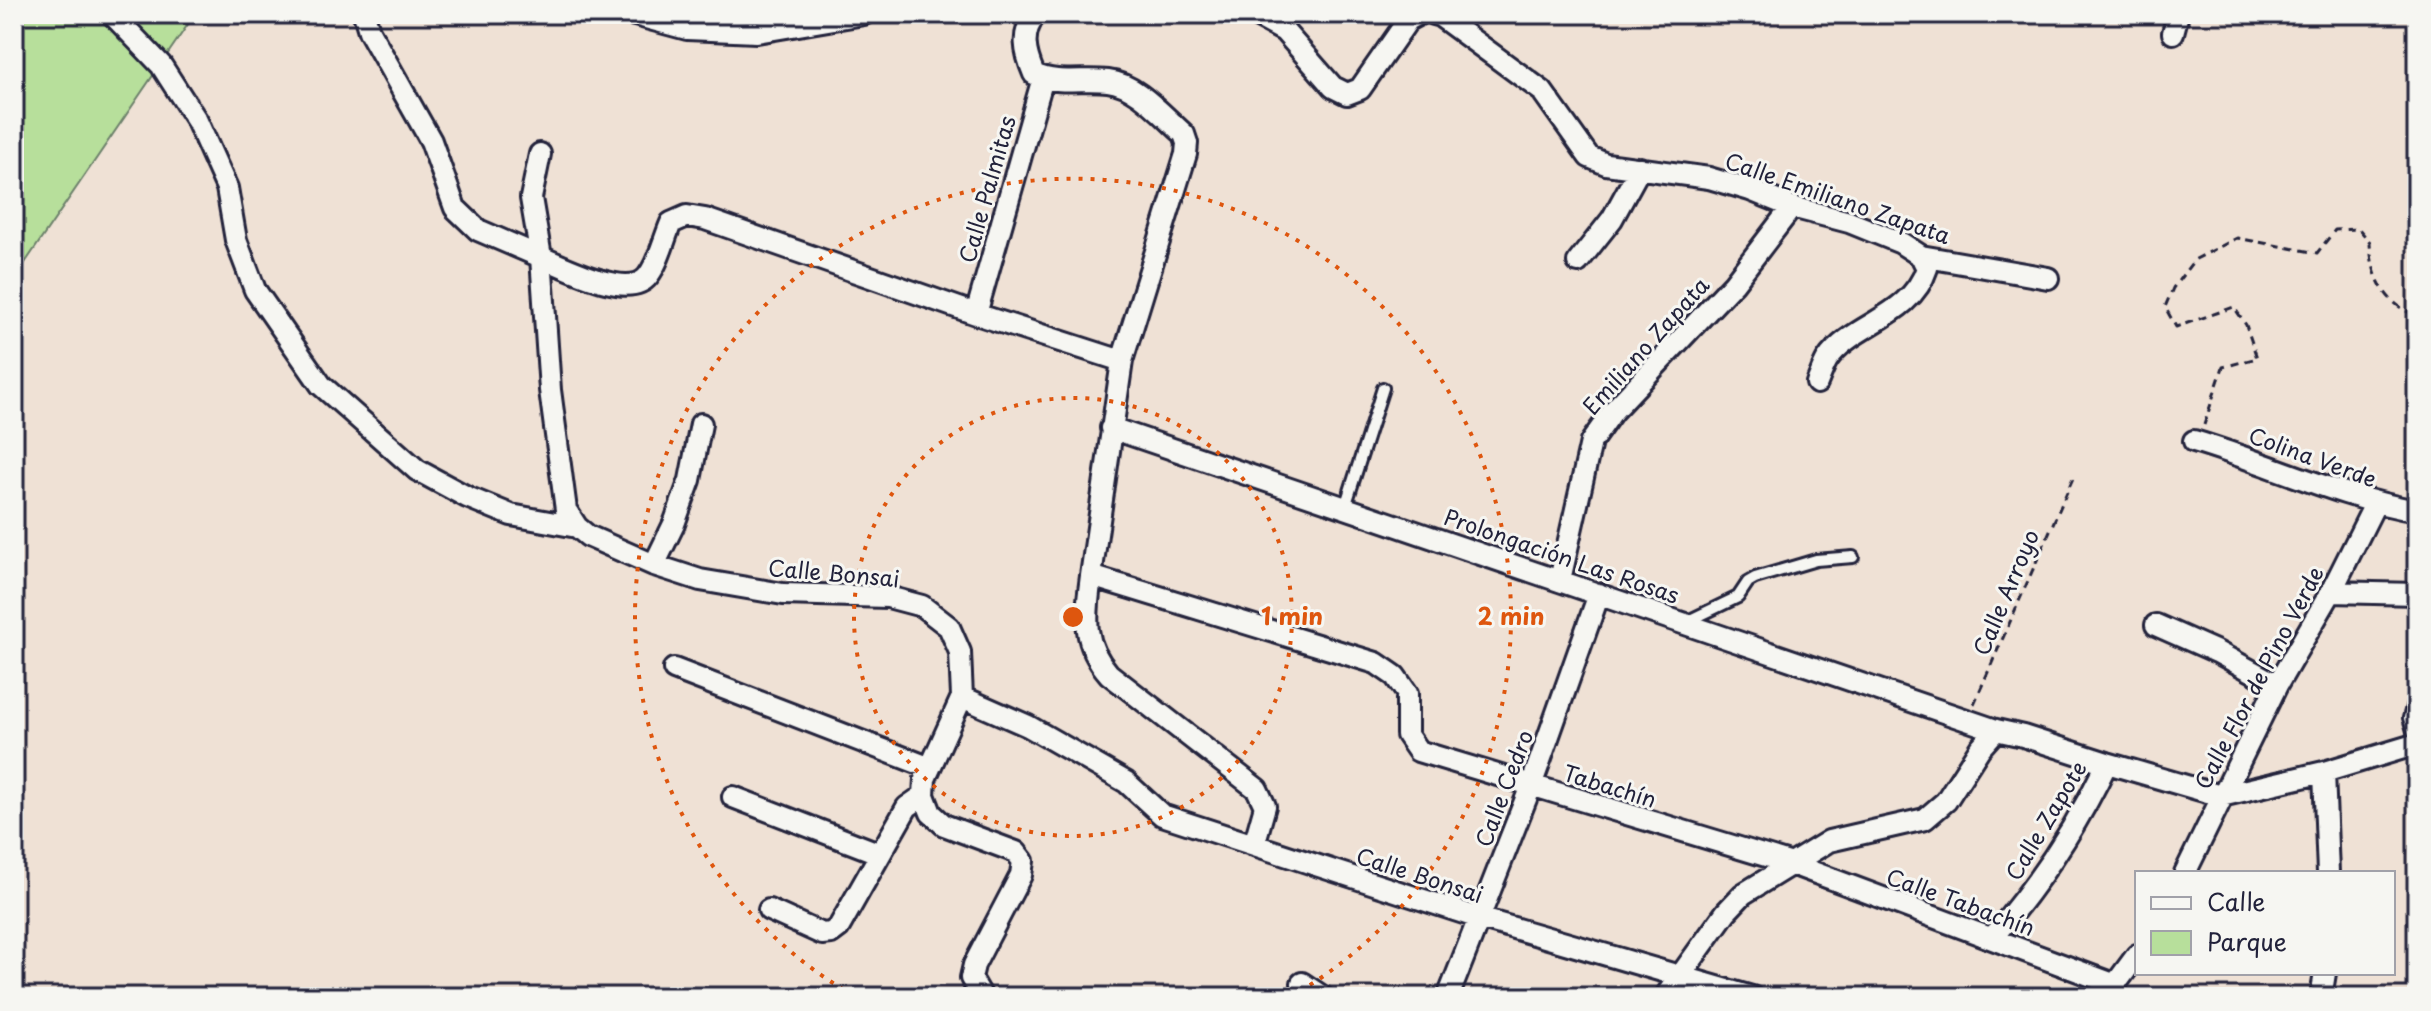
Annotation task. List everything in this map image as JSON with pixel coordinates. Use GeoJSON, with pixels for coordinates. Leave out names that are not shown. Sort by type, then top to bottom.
{"type":"FeatureCollection","features":[{"type":"Feature","properties":{"kind":"street","name":"Calle Bonsai"},"geometry":{"type":"LineString","coordinates":[[112,14],[161,65],[197,121],[227,188],[236,240],[255,290],[321,385],[417,470],[467,497],[511,515],[577,527],[588,536],[654,565],[700,580],[783,594],[888,597],[922,606],[949,627],[960,652],[962,697],[1028,726],[1126,782],[1162,815],[1479,918],[1752,997]]}},
{"type":"Feature","properties":{"kind":"street"},"geometry":{"type":"LineString","coordinates":[[364,14],[369,31],[431,141],[455,208],[478,230],[610,284],[632,286],[647,278],[671,223],[687,216],[705,219],[976,314],[1122,361]]}},
{"type":"Feature","properties":{"kind":"street"},"geometry":{"type":"LineString","coordinates":[[631,14],[687,29],[757,32],[864,14]]}},
{"type":"Feature","properties":{"kind":"street"},"geometry":{"type":"LineString","coordinates":[[1036,14],[1025,38],[1027,57],[1034,74],[1043,78],[1109,81],[1125,85],[1184,134],[1187,143],[1182,169],[1122,361],[1091,576],[1088,637],[1096,659],[1109,674],[1257,789],[1265,806],[1254,845]]}},
{"type":"Feature","properties":{"kind":"street"},"geometry":{"type":"LineString","coordinates":[[1253,14],[1284,31],[1333,87],[1347,94],[1360,89],[1408,20],[1419,14]]}},
{"type":"Feature","properties":{"kind":"street","name":"Calle Emiliano Zapata"},"geometry":{"type":"LineString","coordinates":[[1433,14],[1440,16],[1542,91],[1589,157],[1606,164],[1709,178],[1750,190],[1792,207],[1849,222],[1901,243],[1921,256],[2048,278]]}},
{"type":"Feature","properties":{"kind":"street","name":"Calle Palmitas"},"geometry":{"type":"LineString","coordinates":[[976,314],[1043,78]]}},
{"type":"Feature","properties":{"kind":"street"},"geometry":{"type":"LineString","coordinates":[[540,154],[531,198],[541,257],[550,390],[566,510],[577,527]]}},
{"type":"Feature","properties":{"kind":"street"},"geometry":{"type":"LineString","coordinates":[[1578,262],[1612,219],[1640,168]]}},
{"type":"Feature","properties":{"kind":"street","name":"Emiliano Zapata"},"geometry":{"type":"LineString","coordinates":[[1560,580],[1591,442],[1613,411],[1734,283],[1792,207]]}},
{"type":"Feature","properties":{"kind":"street"},"geometry":{"type":"LineString","coordinates":[[1817,383],[1827,360],[1845,342],[1884,319],[1922,284],[1927,268],[1921,256]]}},
{"type":"Feature","properties":{"kind":"street"},"geometry":{"type":"LineString","coordinates":[[654,565],[674,524],[690,480],[701,424]]}},
{"type":"Feature","properties":{"kind":"street","name":"Prolongación Las Rosas"},"geometry":{"type":"LineString","coordinates":[[1111,428],[1996,730],[2221,796]]}},
{"type":"Feature","properties":{"kind":"street","name":"Colina Verde"},"geometry":{"type":"LineString","coordinates":[[2194,441],[2246,456],[2375,504],[2417,511]]}},
{"type":"Feature","properties":{"kind":"street","name":"Calle Flor de Pino Verde"},"geometry":{"type":"LineString","coordinates":[[2186,871],[2277,685],[2331,592],[2375,504]]}},
{"type":"Feature","properties":{"kind":"street","name":"Tabachín"},"geometry":{"type":"LineString","coordinates":[[1091,576],[1376,663],[1395,676],[1407,693],[1407,735],[1418,751],[1789,863]]}},
{"type":"Feature","properties":{"kind":"street"},"geometry":{"type":"LineString","coordinates":[[2331,592],[2417,594]]}},
{"type":"Feature","properties":{"kind":"street","name":"Calle Cedro"},"geometry":{"type":"LineString","coordinates":[[1448,997],[1531,786],[1599,594]]}},
{"type":"Feature","properties":{"kind":"street"},"geometry":{"type":"LineString","coordinates":[[2156,625],[2217,652],[2277,685]]}},
{"type":"Feature","properties":{"kind":"street"},"geometry":{"type":"LineString","coordinates":[[674,669],[928,767]]}},
{"type":"Feature","properties":{"kind":"street"},"geometry":{"type":"LineString","coordinates":[[962,697],[928,767],[924,795],[931,813],[944,825],[1016,852],[1023,861],[1021,875],[974,965],[971,978],[982,997]]}},
{"type":"Feature","properties":{"kind":"street"},"geometry":{"type":"LineString","coordinates":[[1665,997],[1679,974],[1743,894],[1829,841],[1925,819],[1946,801],[1980,748],[1996,730]]}},
{"type":"Feature","properties":{"kind":"street"},"geometry":{"type":"LineString","coordinates":[[2221,796],[2324,772],[2417,744]]}},
{"type":"Feature","properties":{"kind":"street","name":"Calle Zapote"},"geometry":{"type":"LineString","coordinates":[[1992,938],[2038,883],[2107,763]]}},
{"type":"Feature","properties":{"kind":"street"},"geometry":{"type":"LineString","coordinates":[[2324,772],[2328,871]]}},
{"type":"Feature","properties":{"kind":"street"},"geometry":{"type":"LineString","coordinates":[[769,910],[822,934],[831,933],[839,927],[878,853],[907,807],[924,795]]}},
{"type":"Feature","properties":{"kind":"street"},"geometry":{"type":"LineString","coordinates":[[733,797],[878,853]]}},
{"type":"Feature","properties":{"kind":"street","name":"Calle Tabachín"},"geometry":{"type":"LineString","coordinates":[[1789,863],[1992,938],[2111,991]]}},
{"type":"Feature","properties":{"kind":"street"},"geometry":{"type":"LineString","coordinates":[[2111,991],[2135,958]]}},
{"type":"Feature","properties":{"kind":"street"},"geometry":{"type":"LineString","coordinates":[[2321,997],[2325,975]]}},
{"type":"Feature","properties":{"kind":"street"},"geometry":{"type":"LineString","coordinates":[[1302,983],[1323,997]]}},
{"type":"Feature","properties":{"kind":"lane"},"geometry":{"type":"LineString","coordinates":[[1345,507],[1383,388]]}},
{"type":"Feature","properties":{"kind":"lane"},"geometry":{"type":"LineString","coordinates":[[1685,623],[1738,597],[1748,582],[1755,578],[1816,560],[1853,557]]}},
{"type":"Feature","properties":{"kind":"lane"},"geometry":{"type":"LineString","coordinates":[[2417,688],[2409,718],[2417,744]]}},
{"type":"Feature","properties":{"kind":"path"},"geometry":{"type":"LineString","coordinates":[[2194,441],[2202,431],[2223,367],[2257,358],[2246,325],[2234,307],[2176,327],[2165,307],[2173,288],[2194,260],[2237,238],[2317,253],[2335,230],[2359,229],[2370,242],[2376,278],[2392,303],[2417,316]]}},
{"type":"Feature","properties":{"kind":"path","name":"Calle Arroyo"},"geometry":{"type":"LineString","coordinates":[[1968,719],[2073,478]]}},
{"type":"Feature","properties":{"kind":"green space"},"geometry":{"type":"Polygon","coordinates":[[[14,14],[195,14],[14,279],[14,14]]]}}]}
